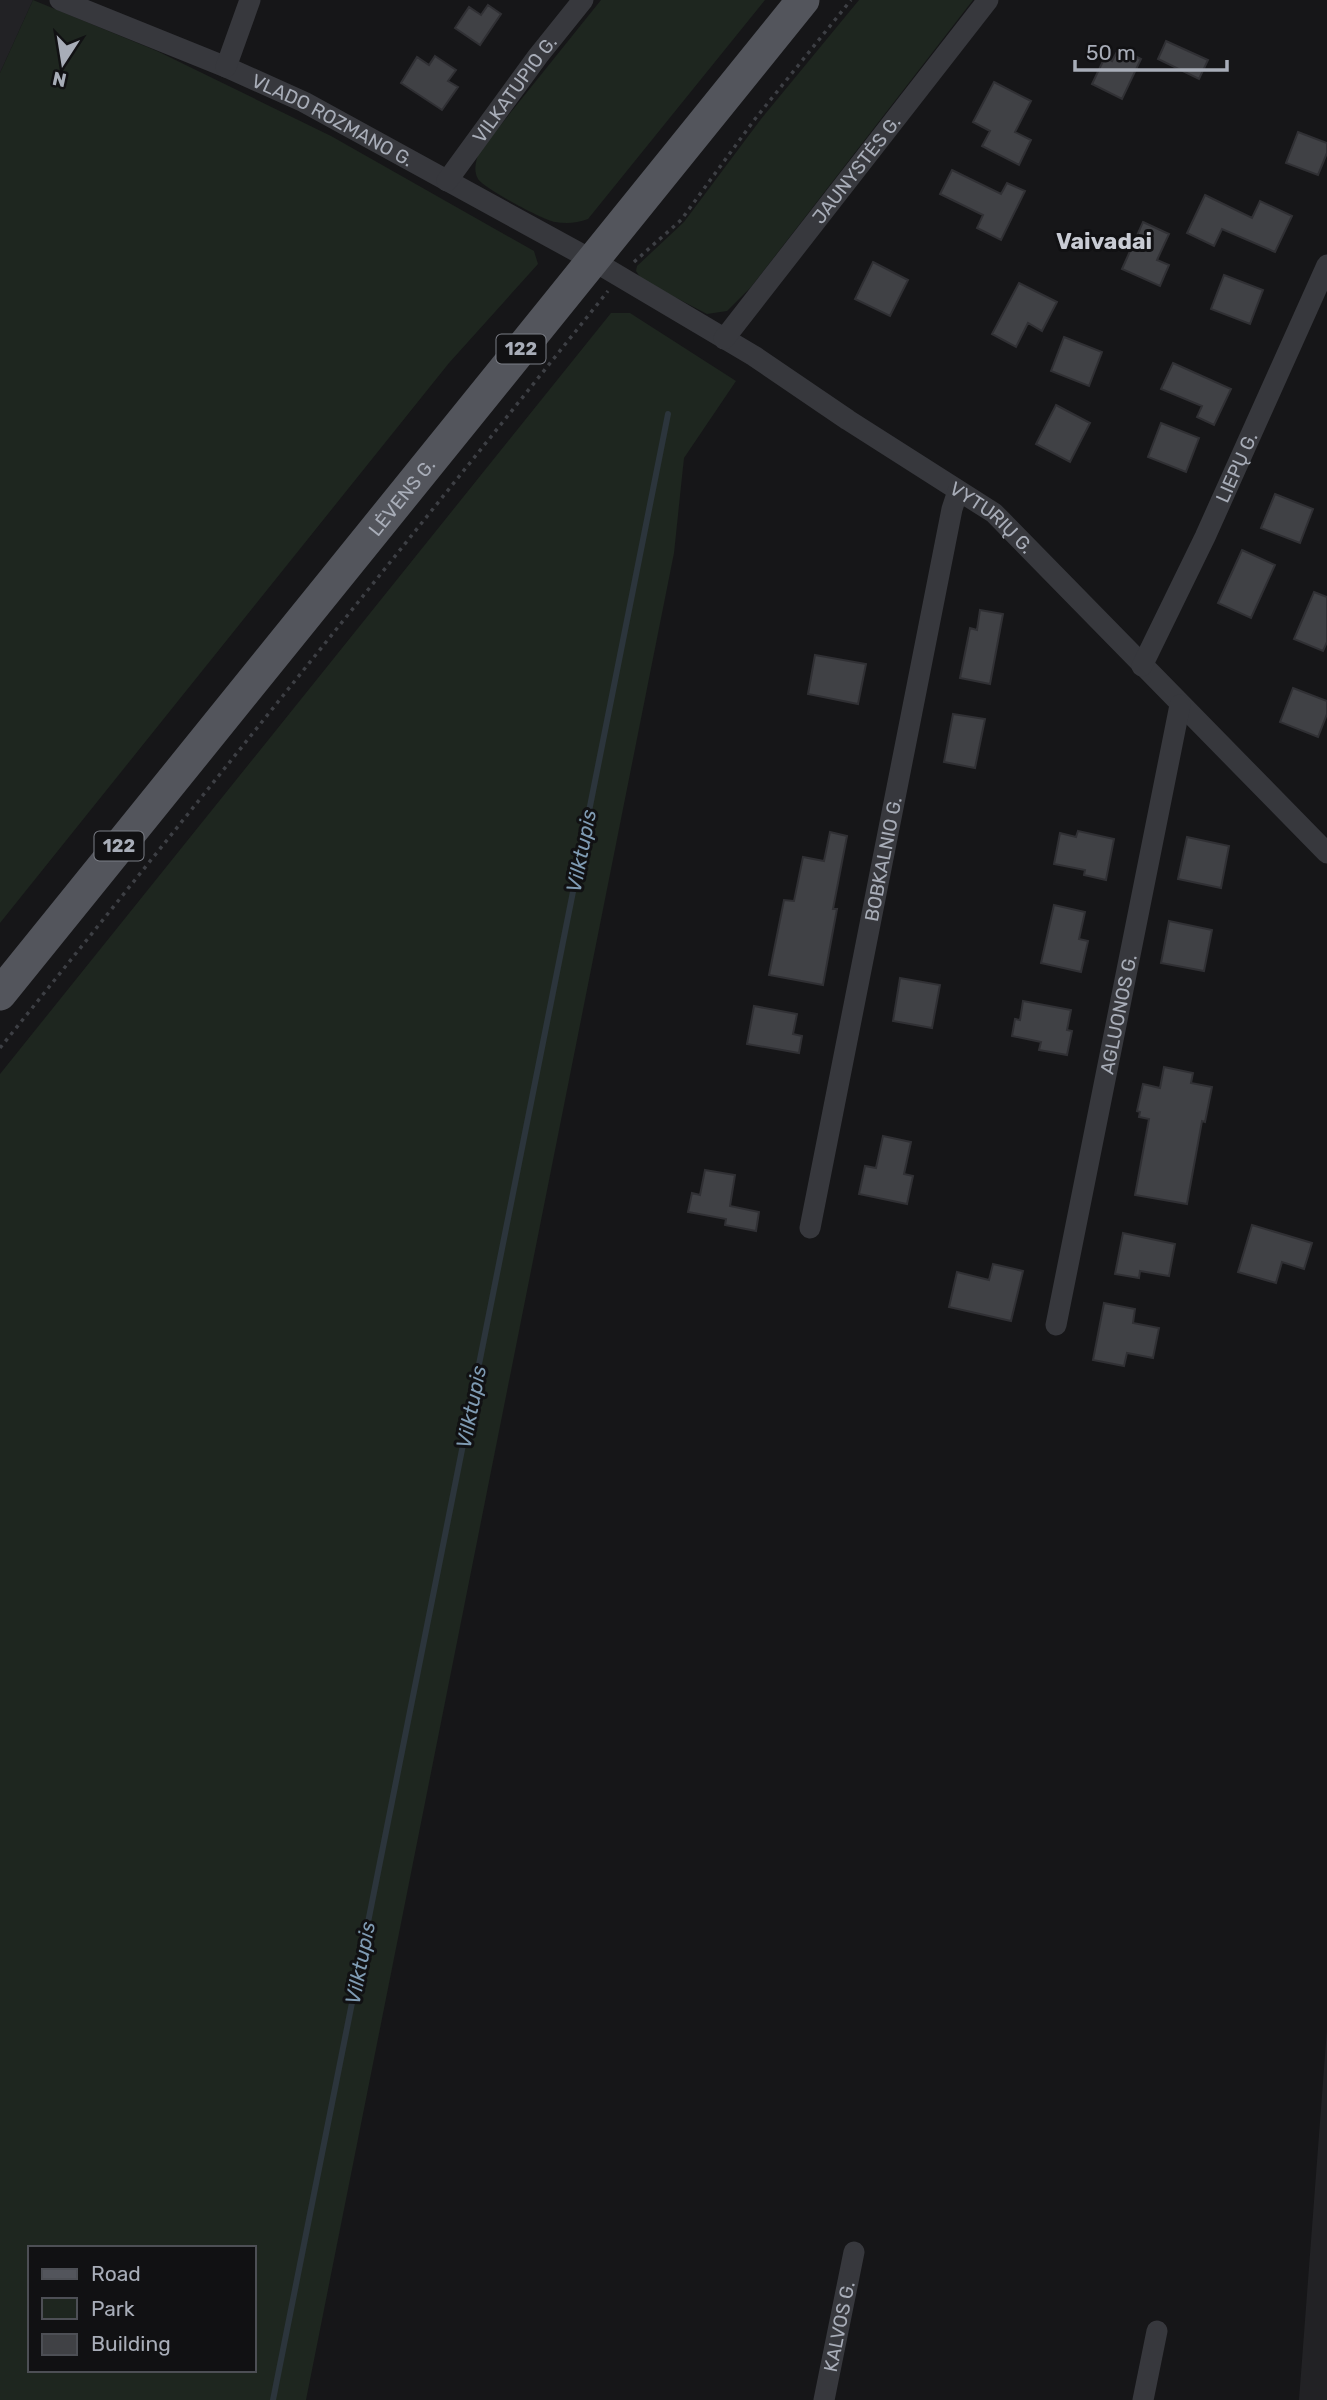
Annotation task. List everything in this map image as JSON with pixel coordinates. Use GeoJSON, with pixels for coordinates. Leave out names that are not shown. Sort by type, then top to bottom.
{"type":"FeatureCollection","features":[{"type":"Feature","properties":{"kind":"main road","name":"LĖVENS G."},"geometry":{"type":"LineString","coordinates":[[0,994],[605,269],[803,0]]}},
{"type":"Feature","properties":{"kind":"street","name":"VLADO ROZMANO G."},"geometry":{"type":"LineString","coordinates":[[60,0],[226,67],[304,102],[605,269]]}},
{"type":"Feature","properties":{"kind":"street"},"geometry":{"type":"LineString","coordinates":[[226,67],[250,0]]}},
{"type":"Feature","properties":{"kind":"street","name":"VILKATUPIO G."},"geometry":{"type":"LineString","coordinates":[[447,181],[538,56],[583,0]]}},
{"type":"Feature","properties":{"kind":"street","name":"JAUNYSTĖS G."},"geometry":{"type":"LineString","coordinates":[[724,339],[988,0]]}},
{"type":"Feature","properties":{"kind":"street","name":"LIEPŲ G."},"geometry":{"type":"LineString","coordinates":[[1142,666],[1205,537],[1327,265]]}},
{"type":"Feature","properties":{"kind":"street","name":"VYTURIŲ G."},"geometry":{"type":"LineString","coordinates":[[605,269],[754,356],[994,513],[1327,853]]}},
{"type":"Feature","properties":{"kind":"street","name":"BOBKALNIO G."},"geometry":{"type":"LineString","coordinates":[[810,1228],[951,509],[958,491]]}},
{"type":"Feature","properties":{"kind":"street","name":"AGLUONOS G."},"geometry":{"type":"LineString","coordinates":[[1056,1325],[1180,705]]}},
{"type":"Feature","properties":{"kind":"street","name":"KALVOS G."},"geometry":{"type":"LineString","coordinates":[[824,2400],[854,2252]]}},
{"type":"Feature","properties":{"kind":"street"},"geometry":{"type":"LineString","coordinates":[[1143,2400],[1157,2331]]}},
{"type":"Feature","properties":{"kind":"path"},"geometry":{"type":"LineString","coordinates":[[0,1048],[596,308],[605,269],[681,220],[755,119],[851,0]]}},
{"type":"Feature","properties":{"kind":"shaded area"},"geometry":{"type":"Polygon","coordinates":[[[0,0],[33,0],[0,73],[0,0]]]}},
{"type":"Feature","properties":{"kind":"shaded area"},"geometry":{"type":"Polygon","coordinates":[[[1327,2029],[1327,2400],[1299,2400],[1327,2029]]]}},
{"type":"Feature","properties":{"kind":"green space"},"geometry":{"type":"Polygon","coordinates":[[[33,0],[157,51],[331,136],[534,251],[538,264],[449,363],[0,923],[0,73],[33,0]]]}},
{"type":"Feature","properties":{"kind":"green space"},"geometry":{"type":"Polygon","coordinates":[[[601,0],[765,0],[588,219],[572,223],[555,222],[515,204],[483,184],[476,176],[476,162],[479,152],[601,0]]]}},
{"type":"Feature","properties":{"kind":"green space"},"geometry":{"type":"Polygon","coordinates":[[[859,0],[973,0],[751,287],[727,311],[707,314],[642,280],[636,271],[637,266],[684,222],[761,119],[859,0]]]}},
{"type":"Feature","properties":{"kind":"green space"},"geometry":{"type":"Polygon","coordinates":[[[611,313],[630,313],[736,381],[684,458],[674,553],[306,2400],[0,2400],[0,1074],[611,313]]]}},
{"type":"Feature","properties":{"kind":"building"},"geometry":{"type":"Polygon","coordinates":[[[488,5],[501,14],[480,45],[455,28],[469,7],[481,15],[488,5]]]}},
{"type":"Feature","properties":{"kind":"building"},"geometry":{"type":"Polygon","coordinates":[[[1166,41],[1208,60],[1199,79],[1158,59],[1166,41]]]}},
{"type":"Feature","properties":{"kind":"building"},"geometry":{"type":"Polygon","coordinates":[[[1119,48],[1141,59],[1122,99],[1092,84],[1105,57],[1112,61],[1119,48]]]}},
{"type":"Feature","properties":{"kind":"building"},"geometry":{"type":"Polygon","coordinates":[[[435,56],[456,70],[448,81],[458,87],[442,110],[401,83],[417,57],[429,65],[435,56]]]}},
{"type":"Feature","properties":{"kind":"building"},"geometry":{"type":"Polygon","coordinates":[[[994,82],[1031,101],[1015,132],[1031,140],[1019,165],[982,146],[990,131],[973,122],[994,82]]]}},
{"type":"Feature","properties":{"kind":"building"},"geometry":{"type":"Polygon","coordinates":[[[1298,132],[1327,143],[1327,153],[1318,175],[1286,163],[1298,132]]]}},
{"type":"Feature","properties":{"kind":"building"},"geometry":{"type":"Polygon","coordinates":[[[952,170],[1001,194],[1007,183],[1025,191],[1001,240],[977,228],[983,215],[940,194],[952,170]]]}},
{"type":"Feature","properties":{"kind":"building"},"geometry":{"type":"Polygon","coordinates":[[[1205,195],[1252,218],[1260,201],[1292,216],[1275,252],[1222,229],[1214,246],[1187,233],[1205,195]]]}},
{"type":"Feature","properties":{"kind":"building"},"geometry":{"type":"Polygon","coordinates":[[[1143,222],[1169,234],[1157,260],[1169,265],[1160,286],[1122,269],[1143,222]]]}},
{"type":"Feature","properties":{"kind":"building"},"geometry":{"type":"Polygon","coordinates":[[[873,262],[908,280],[890,316],[855,299],[873,262]]]}},
{"type":"Feature","properties":{"kind":"building"},"geometry":{"type":"Polygon","coordinates":[[[1224,275],[1263,290],[1250,324],[1211,309],[1224,275]]]}},
{"type":"Feature","properties":{"kind":"building"},"geometry":{"type":"Polygon","coordinates":[[[1019,283],[1057,302],[1042,331],[1028,323],[1016,347],[992,334],[1019,283]]]}},
{"type":"Feature","properties":{"kind":"building"},"geometry":{"type":"Polygon","coordinates":[[[1064,337],[1102,352],[1089,386],[1051,371],[1064,337]]]}},
{"type":"Feature","properties":{"kind":"building"},"geometry":{"type":"Polygon","coordinates":[[[1173,363],[1231,389],[1214,425],[1197,417],[1202,406],[1161,389],[1173,363]]]}},
{"type":"Feature","properties":{"kind":"building"},"geometry":{"type":"Polygon","coordinates":[[[1056,405],[1090,423],[1070,462],[1036,444],[1056,405]]]}},
{"type":"Feature","properties":{"kind":"building"},"geometry":{"type":"Polygon","coordinates":[[[1161,423],[1199,438],[1186,472],[1148,457],[1161,423]]]}},
{"type":"Feature","properties":{"kind":"building"},"geometry":{"type":"Polygon","coordinates":[[[1275,494],[1313,509],[1300,543],[1261,528],[1275,494]]]}},
{"type":"Feature","properties":{"kind":"building"},"geometry":{"type":"Polygon","coordinates":[[[1242,550],[1275,565],[1251,618],[1218,603],[1242,550]]]}},
{"type":"Feature","properties":{"kind":"building"},"geometry":{"type":"Polygon","coordinates":[[[1314,592],[1327,597],[1327,642],[1323,651],[1294,639],[1314,592]]]}},
{"type":"Feature","properties":{"kind":"building"},"geometry":{"type":"Polygon","coordinates":[[[980,610],[1003,614],[990,684],[960,678],[970,628],[977,630],[980,610]]]}},
{"type":"Feature","properties":{"kind":"building"},"geometry":{"type":"Polygon","coordinates":[[[815,655],[866,664],[858,704],[808,694],[815,655]]]}},
{"type":"Feature","properties":{"kind":"building"},"geometry":{"type":"Polygon","coordinates":[[[1293,688],[1327,701],[1327,714],[1318,737],[1280,722],[1293,688]]]}},
{"type":"Feature","properties":{"kind":"building"},"geometry":{"type":"Polygon","coordinates":[[[953,714],[985,719],[975,768],[944,762],[953,714]]]}},
{"type":"Feature","properties":{"kind":"building"},"geometry":{"type":"Polygon","coordinates":[[[1078,831],[1114,839],[1106,880],[1084,875],[1085,870],[1054,864],[1060,833],[1076,837],[1078,831]]]}},
{"type":"Feature","properties":{"kind":"building"},"geometry":{"type":"Polygon","coordinates":[[[830,832],[847,836],[833,909],[837,909],[823,985],[769,975],[784,900],[794,901],[803,857],[824,861],[830,832]]]}},
{"type":"Feature","properties":{"kind":"building"},"geometry":{"type":"Polygon","coordinates":[[[1187,837],[1229,846],[1221,888],[1178,879],[1187,837]]]}},
{"type":"Feature","properties":{"kind":"building"},"geometry":{"type":"Polygon","coordinates":[[[1054,905],[1085,912],[1079,939],[1088,941],[1081,972],[1041,963],[1054,905]]]}},
{"type":"Feature","properties":{"kind":"building"},"geometry":{"type":"Polygon","coordinates":[[[1169,921],[1212,930],[1204,971],[1161,963],[1169,921]]]}},
{"type":"Feature","properties":{"kind":"building"},"geometry":{"type":"Polygon","coordinates":[[[900,978],[940,985],[932,1028],[893,1021],[900,978]]]}},
{"type":"Feature","properties":{"kind":"building"},"geometry":{"type":"Polygon","coordinates":[[[1023,1001],[1071,1010],[1067,1030],[1072,1031],[1067,1055],[1039,1050],[1041,1042],[1012,1036],[1015,1019],[1020,1020],[1023,1001]]]}},
{"type":"Feature","properties":{"kind":"building"},"geometry":{"type":"Polygon","coordinates":[[[754,1006],[797,1014],[793,1034],[802,1036],[799,1053],[747,1044],[754,1006]]]}},
{"type":"Feature","properties":{"kind":"building"},"geometry":{"type":"Polygon","coordinates":[[[1164,1067],[1193,1073],[1191,1083],[1212,1087],[1205,1122],[1202,1121],[1187,1204],[1135,1195],[1149,1119],[1139,1117],[1140,1112],[1137,1111],[1143,1084],[1160,1088],[1164,1067]]]}},
{"type":"Feature","properties":{"kind":"building"},"geometry":{"type":"Polygon","coordinates":[[[883,1136],[911,1142],[904,1174],[913,1176],[907,1204],[859,1194],[865,1166],[876,1168],[883,1136]]]}},
{"type":"Feature","properties":{"kind":"building"},"geometry":{"type":"Polygon","coordinates":[[[705,1170],[735,1175],[730,1206],[759,1212],[756,1231],[725,1225],[726,1219],[688,1212],[692,1193],[700,1195],[705,1170]]]}},
{"type":"Feature","properties":{"kind":"building"},"geometry":{"type":"Polygon","coordinates":[[[1252,1225],[1312,1243],[1304,1269],[1282,1262],[1276,1283],[1238,1272],[1252,1225]]]}},
{"type":"Feature","properties":{"kind":"building"},"geometry":{"type":"Polygon","coordinates":[[[1123,1233],[1175,1244],[1169,1276],[1140,1271],[1139,1278],[1115,1274],[1123,1233]]]}},
{"type":"Feature","properties":{"kind":"building"},"geometry":{"type":"Polygon","coordinates":[[[993,1264],[1023,1271],[1011,1321],[949,1307],[957,1272],[989,1280],[993,1264]]]}},
{"type":"Feature","properties":{"kind":"building"},"geometry":{"type":"Polygon","coordinates":[[[1104,1303],[1135,1309],[1133,1323],[1159,1328],[1153,1358],[1127,1353],[1124,1366],[1093,1360],[1104,1303]]]}},
{"type":"Feature","properties":{"kind":"waterway","name":"Vilktupis"},"geometry":{"type":"LineString","coordinates":[[273,2400],[668,414]]}},
{"type":"Feature","properties":{"kind":"district","name":"Vaivadai"},"geometry":{"type":"Point","coordinates":[1104,241]}}]}
